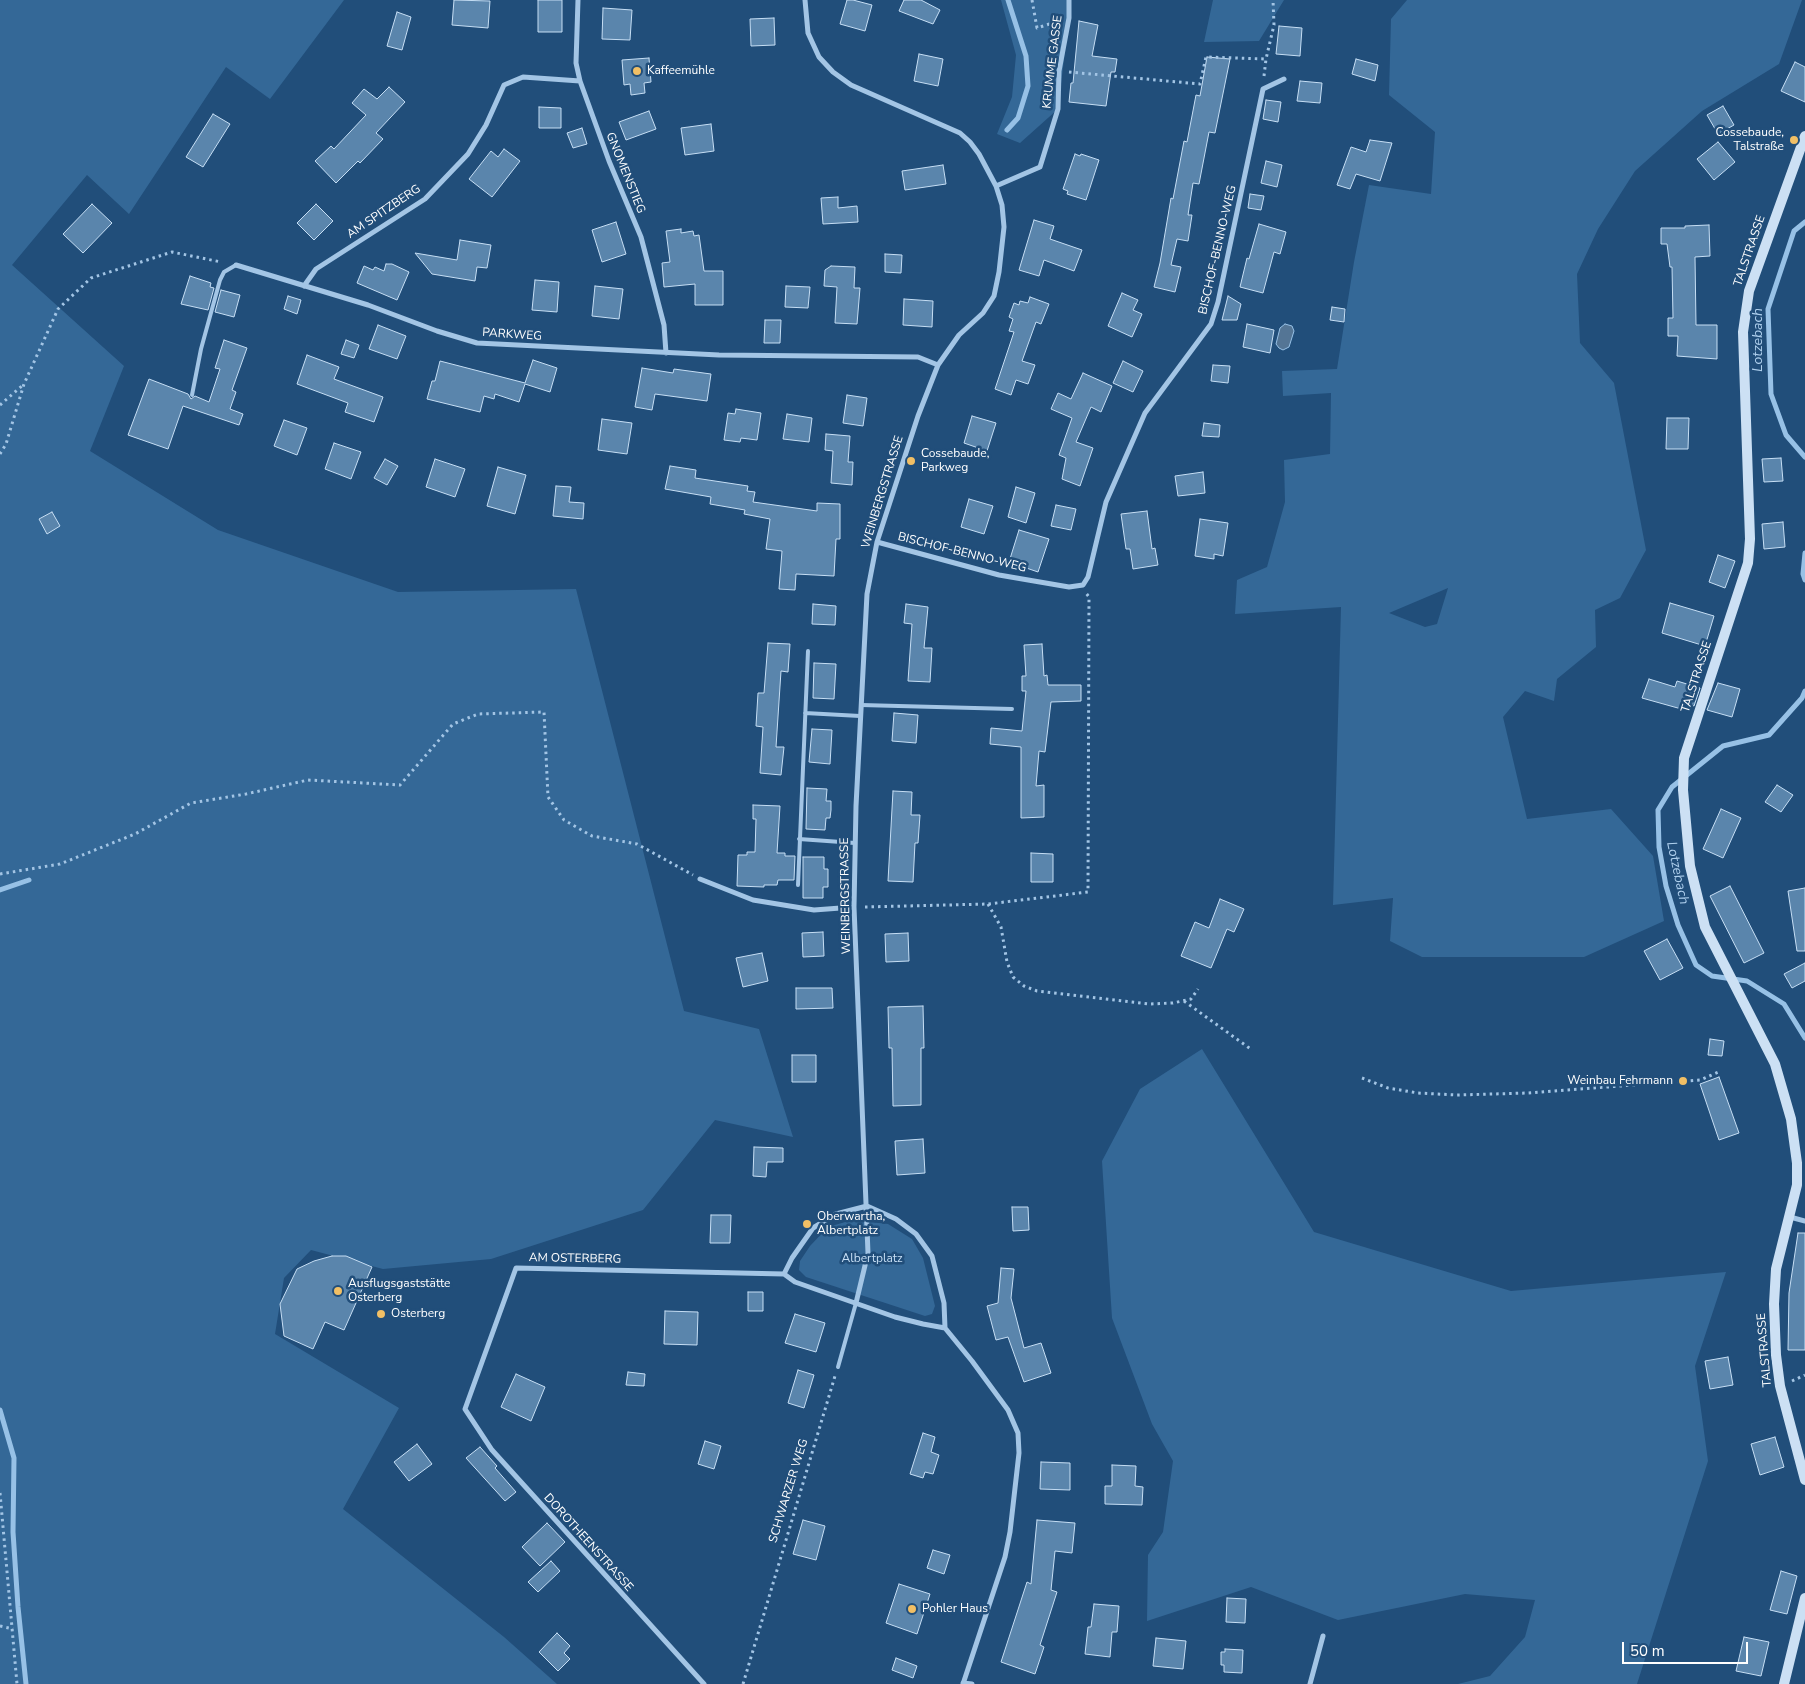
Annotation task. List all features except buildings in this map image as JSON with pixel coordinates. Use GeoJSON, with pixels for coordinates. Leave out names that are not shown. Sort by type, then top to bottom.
{"type":"FeatureCollection","features":[{"type":"Feature","properties":{"kind":"street","name":"GNOMENSTIEG"},"geometry":{"type":"LineString","coordinates":[[578,0],[576,63],[580,81],[609,161],[641,237],[664,325],[666,352]]}},
{"type":"Feature","properties":{"kind":"street","name":"WEINBERGSTRASSE"},"geometry":{"type":"LineString","coordinates":[[805,0],[808,33],[819,57],[833,72],[850,85],[960,133],[970,142],[979,154],[996,186],[1002,205],[1004,227],[999,272],[994,296],[983,314],[960,336],[938,365],[918,416],[877,542],[867,594],[860,716],[854,907],[867,1206]]}},
{"type":"Feature","properties":{"kind":"street","name":"KRUMME GASSE"},"geometry":{"type":"LineString","coordinates":[[996,186],[1040,167],[1058,109],[1059,71],[1070,18],[1069,0]]}},
{"type":"Feature","properties":{"kind":"street","name":"AM SPITZBERG"},"geometry":{"type":"LineString","coordinates":[[304,286],[316,269],[425,199],[468,154],[486,125],[504,85],[523,77],[580,81]]}},
{"type":"Feature","properties":{"kind":"street"},"geometry":{"type":"LineString","coordinates":[[1263,89],[1284,78]]}},
{"type":"Feature","properties":{"kind":"street","name":"BISCHOF-BENNO-WEG"},"geometry":{"type":"LineString","coordinates":[[877,542],[999,575],[1069,587],[1083,585],[1088,577],[1106,502],[1145,413],[1211,324],[1218,302],[1263,89]]}},
{"type":"Feature","properties":{"kind":"street","name":"TALSTRASSE"},"geometry":{"type":"LineString","coordinates":[[1805,136],[1749,291],[1743,332],[1750,539],[1748,562],[1684,758],[1683,790],[1690,866],[1706,927],[1775,1064],[1791,1119],[1797,1163],[1797,1185],[1776,1269],[1774,1304],[1776,1355],[1780,1386],[1805,1480]]}},
{"type":"Feature","properties":{"kind":"street","name":"PARKWEG"},"geometry":{"type":"LineString","coordinates":[[236,265],[368,305],[437,331],[477,343],[719,355],[918,357],[938,365]]}},
{"type":"Feature","properties":{"kind":"street"},"geometry":{"type":"LineString","coordinates":[[700,879],[753,900],[814,910],[854,907]]}},
{"type":"Feature","properties":{"kind":"street"},"geometry":{"type":"LineString","coordinates":[[856,1303],[868,1253],[867,1206]]}},
{"type":"Feature","properties":{"kind":"street"},"geometry":{"type":"LineString","coordinates":[[946,1328],[895,1317],[796,1282],[784,1274],[792,1258],[813,1228],[836,1214],[867,1206],[896,1219],[916,1234],[932,1256],[944,1304],[946,1328],[1008,1410],[1018,1434],[1019,1453],[1010,1532],[1005,1557],[963,1683],[972,1684]]}},
{"type":"Feature","properties":{"kind":"street"},"geometry":{"type":"LineString","coordinates":[[1790,1217],[1805,1221]]}},
{"type":"Feature","properties":{"kind":"street","name":"AM OSTERBERG"},"geometry":{"type":"LineString","coordinates":[[465,1409],[516,1268],[784,1274]]}},
{"type":"Feature","properties":{"kind":"street","name":"DOROTHEENSTRASSE"},"geometry":{"type":"LineString","coordinates":[[465,1409],[492,1450],[704,1684]]}},
{"type":"Feature","properties":{"kind":"street"},"geometry":{"type":"LineString","coordinates":[[1784,1684],[1805,1598]]}},
{"type":"Feature","properties":{"kind":"street"},"geometry":{"type":"LineString","coordinates":[[1310,1684],[1323,1636]]}},
{"type":"Feature","properties":{"kind":"lane"},"geometry":{"type":"LineString","coordinates":[[192,395],[201,349],[220,280],[224,272],[236,265]]}},
{"type":"Feature","properties":{"kind":"lane"},"geometry":{"type":"LineString","coordinates":[[798,885],[808,651]]}},
{"type":"Feature","properties":{"kind":"lane"},"geometry":{"type":"LineString","coordinates":[[861,705],[1012,708]]}},
{"type":"Feature","properties":{"kind":"lane"},"geometry":{"type":"LineString","coordinates":[[805,713],[860,716]]}},
{"type":"Feature","properties":{"kind":"lane"},"geometry":{"type":"LineString","coordinates":[[799,839],[855,843]]}},
{"type":"Feature","properties":{"kind":"lane"},"geometry":{"type":"LineString","coordinates":[[838,1366],[856,1303]]}},
{"type":"Feature","properties":{"kind":"path"},"geometry":{"type":"LineString","coordinates":[[1032,0],[1037,28],[1070,18]]}},
{"type":"Feature","properties":{"kind":"path"},"geometry":{"type":"LineString","coordinates":[[1263,89],[1266,60],[1274,25],[1272,0]]}},
{"type":"Feature","properties":{"kind":"path"},"geometry":{"type":"LineString","coordinates":[[1059,71],[1200,84],[1206,57],[1266,60]]}},
{"type":"Feature","properties":{"kind":"path"},"geometry":{"type":"LineString","coordinates":[[0,454],[6,444],[24,384],[58,309],[91,278],[172,252],[236,265]]}},
{"type":"Feature","properties":{"kind":"path"},"geometry":{"type":"LineString","coordinates":[[0,405],[24,384]]}},
{"type":"Feature","properties":{"kind":"path"},"geometry":{"type":"LineString","coordinates":[[854,907],[988,904],[1088,892],[1089,597]]}},
{"type":"Feature","properties":{"kind":"path"},"geometry":{"type":"LineString","coordinates":[[0,874],[60,864],[135,834],[191,804],[308,780],[400,785],[453,724],[478,714],[544,712],[548,798],[564,820],[592,836],[637,844],[700,879]]}},
{"type":"Feature","properties":{"kind":"path"},"geometry":{"type":"LineString","coordinates":[[988,904],[1001,926],[1007,962],[1013,978],[1024,986],[1037,991],[1149,1004],[1191,999],[1198,989]]}},
{"type":"Feature","properties":{"kind":"path"},"geometry":{"type":"LineString","coordinates":[[1184,1001],[1252,1050]]}},
{"type":"Feature","properties":{"kind":"path"},"geometry":{"type":"LineString","coordinates":[[1362,1078],[1388,1088],[1418,1093],[1456,1095],[1528,1093],[1700,1080],[1721,1071]]}},
{"type":"Feature","properties":{"kind":"path","name":"SCHWARZER WEG"},"geometry":{"type":"LineString","coordinates":[[743,1684],[838,1366]]}},
{"type":"Feature","properties":{"kind":"path"},"geometry":{"type":"LineString","coordinates":[[0,1492],[17,1684]]}},
{"type":"Feature","properties":{"kind":"path"},"geometry":{"type":"LineString","coordinates":[[0,1626],[13,1629]]}},
{"type":"Feature","properties":{"kind":"green space"},"geometry":{"type":"Polygon","coordinates":[[[0,0],[344,0],[270,99],[226,67],[129,214],[87,175],[12,265],[124,366],[90,451],[218,530],[398,592],[576,589],[684,1011],[759,1029],[793,1137],[715,1120],[643,1210],[491,1259],[383,1269],[311,1250],[284,1278],[275,1334],[399,1408],[343,1509],[504,1637],[557,1684],[0,1684],[0,0]]]}},
{"type":"Feature","properties":{"kind":"green space"},"geometry":{"type":"Polygon","coordinates":[[[1001,0],[1069,0],[1069,18],[1058,109],[1020,143],[997,134],[1012,97],[1016,55],[1001,0]]]}},
{"type":"Feature","properties":{"kind":"green space"},"geometry":{"type":"Polygon","coordinates":[[[1213,0],[1284,0],[1259,41],[1204,42],[1213,0]]]}},
{"type":"Feature","properties":{"kind":"green space"},"geometry":{"type":"Polygon","coordinates":[[[1407,0],[1802,0],[1779,64],[1702,111],[1635,171],[1598,229],[1577,274],[1580,343],[1614,383],[1646,550],[1620,598],[1595,610],[1596,647],[1557,679],[1554,701],[1525,691],[1503,717],[1527,819],[1611,809],[1653,856],[1664,921],[1584,957],[1422,957],[1390,941],[1393,898],[1333,905],[1341,607],[1235,614],[1237,580],[1267,567],[1285,502],[1284,460],[1330,454],[1331,393],[1283,396],[1282,371],[1337,369],[1354,262],[1369,185],[1431,194],[1435,132],[1389,95],[1391,19],[1407,0]],[[1448,588],[1389,613],[1425,627],[1437,624],[1448,588]]]}},
{"type":"Feature","properties":{"kind":"green space"},"geometry":{"type":"Polygon","coordinates":[[[1202,1049],[1314,1232],[1511,1291],[1726,1272],[1695,1366],[1708,1461],[1637,1684],[1458,1684],[1490,1676],[1525,1637],[1535,1600],[1465,1594],[1338,1620],[1251,1587],[1147,1621],[1148,1555],[1163,1532],[1173,1461],[1152,1424],[1112,1318],[1102,1161],[1140,1089],[1202,1049]]]}},
{"type":"Feature","properties":{"kind":"green space","name":"Albertplatz"},"geometry":{"type":"Polygon","coordinates":[[[852,1220],[888,1224],[912,1239],[923,1258],[935,1306],[932,1314],[925,1316],[806,1277],[799,1270],[800,1261],[810,1246],[828,1227],[852,1220]]]}},
{"type":"Feature","properties":{"kind":"shaded area"},"geometry":{"type":"Polygon","coordinates":[[[1285,324],[1292,326],[1294,331],[1289,347],[1283,350],[1276,344],[1280,328],[1285,324]]]}},
{"type":"Feature","properties":{"kind":"waterway"},"geometry":{"type":"LineString","coordinates":[[1007,130],[1018,118],[1028,86],[1026,56],[1008,0]]}},
{"type":"Feature","properties":{"kind":"waterway","name":"Lotzebach"},"geometry":{"type":"LineString","coordinates":[[1805,222],[1794,231],[1768,309],[1771,394],[1786,435],[1805,457]]}},
{"type":"Feature","properties":{"kind":"waterway","name":"Lotzebach"},"geometry":{"type":"LineString","coordinates":[[1805,553],[1803,574],[1805,580]]}},
{"type":"Feature","properties":{"kind":"waterway","name":"Lotzebach"},"geometry":{"type":"LineString","coordinates":[[1805,691],[1802,698],[1769,735],[1723,746],[1672,787],[1658,810],[1659,847],[1666,886],[1678,925],[1696,965],[1712,976],[1747,981],[1784,1004],[1805,1038]]}},
{"type":"Feature","properties":{"kind":"waterway"},"geometry":{"type":"LineString","coordinates":[[0,890],[29,880]]}},
{"type":"Feature","properties":{"kind":"waterway"},"geometry":{"type":"LineString","coordinates":[[0,1410],[14,1458],[13,1532],[26,1684]]}},
{"type":"Feature","properties":{"kind":"place","name":"Kaffeemühle"},"geometry":{"type":"Point","coordinates":[637,71]}},
{"type":"Feature","properties":{"kind":"place","name":"Cossebaude, Talstraße"},"geometry":{"type":"Point","coordinates":[1794,140]}},
{"type":"Feature","properties":{"kind":"place","name":"Cossebaude, Parkweg"},"geometry":{"type":"Point","coordinates":[911,461]}},
{"type":"Feature","properties":{"kind":"place","name":"Weinbau Fehrmann"},"geometry":{"type":"Point","coordinates":[1683,1081]}},
{"type":"Feature","properties":{"kind":"place","name":"Oberwartha, Albertplatz"},"geometry":{"type":"Point","coordinates":[807,1224]}},
{"type":"Feature","properties":{"kind":"place","name":"Ausflugsgaststätte Osterberg"},"geometry":{"type":"Point","coordinates":[338,1291]}},
{"type":"Feature","properties":{"kind":"place","name":"Osterberg"},"geometry":{"type":"Point","coordinates":[381,1314]}},
{"type":"Feature","properties":{"kind":"place","name":"Pohler Haus"},"geometry":{"type":"Point","coordinates":[912,1609]}}]}
